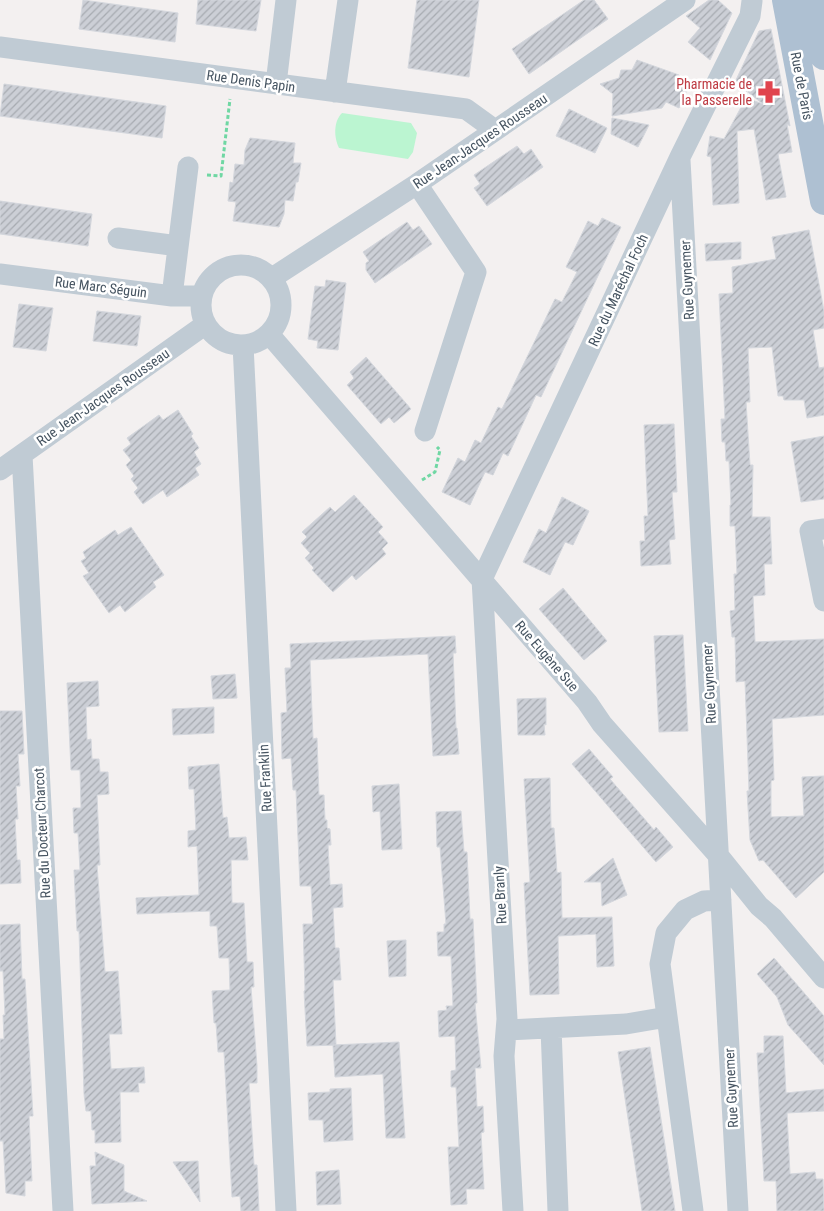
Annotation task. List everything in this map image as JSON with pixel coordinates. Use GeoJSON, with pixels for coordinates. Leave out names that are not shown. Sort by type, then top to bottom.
{"type":"FeatureCollection","features":[{"type":"Feature","properties":{"kind":"main road","name":"Rue de Paris"},"geometry":{"type":"LineString","coordinates":[[814,0],[824,56]]}},
{"type":"Feature","properties":{"kind":"main road","name":"Rue de Paris"},"geometry":{"type":"LineString","coordinates":[[789,1],[824,201]]}},
{"type":"Feature","properties":{"kind":"street"},"geometry":{"type":"LineString","coordinates":[[276,84],[286,0]]}},
{"type":"Feature","properties":{"kind":"street"},"geometry":{"type":"LineString","coordinates":[[336,92],[348,0]]}},
{"type":"Feature","properties":{"kind":"street","name":"Rue Jean-Jacques Rousseau"},"geometry":{"type":"LineString","coordinates":[[272,278],[417,184],[685,0]]}},
{"type":"Feature","properties":{"kind":"street"},"geometry":{"type":"LineString","coordinates":[[751,0],[789,1]]}},
{"type":"Feature","properties":{"kind":"street","name":"Rue du Maréchal Foch"},"geometry":{"type":"LineString","coordinates":[[482,579],[680,157],[750,16],[751,0]]}},
{"type":"Feature","properties":{"kind":"street","name":"Rue Denis Papin"},"geometry":{"type":"LineString","coordinates":[[0,47],[466,109],[495,130]]}},
{"type":"Feature","properties":{"kind":"street","name":"Rue Guynemer"},"geometry":{"type":"LineString","coordinates":[[680,157],[738,1211]]}},
{"type":"Feature","properties":{"kind":"street"},"geometry":{"type":"LineString","coordinates":[[172,296],[187,170]]}},
{"type":"Feature","properties":{"kind":"street"},"geometry":{"type":"LineString","coordinates":[[417,184],[476,272],[425,430]]}},
{"type":"Feature","properties":{"kind":"street"},"geometry":{"type":"LineString","coordinates":[[118,238],[178,246]]}},
{"type":"Feature","properties":{"kind":"street"},"geometry":{"type":"LineString","coordinates":[[237,264],[250,265],[262,270],[272,278],[282,300],[281,313],[277,324],[269,334],[257,342],[244,345],[232,344],[222,340],[213,333],[202,315],[202,296],[206,285],[214,275],[225,268],[237,264]]}},
{"type":"Feature","properties":{"kind":"street","name":"Rue Marc Séguin"},"geometry":{"type":"LineString","coordinates":[[0,274],[172,296],[202,296]]}},
{"type":"Feature","properties":{"kind":"street","name":"Rue Jean-Jacques Rousseau"},"geometry":{"type":"LineString","coordinates":[[0,470],[206,324]]}},
{"type":"Feature","properties":{"kind":"street","name":"Rue Eugène Sue"},"geometry":{"type":"LineString","coordinates":[[269,334],[482,579],[587,702],[602,724],[718,855],[759,906],[773,918],[824,978]]}},
{"type":"Feature","properties":{"kind":"street","name":"Rue Franklin"},"geometry":{"type":"LineString","coordinates":[[244,345],[286,1211]]}},
{"type":"Feature","properties":{"kind":"street","name":"Rue du Docteur Charcot"},"geometry":{"type":"LineString","coordinates":[[22,455],[63,1211]]}},
{"type":"Feature","properties":{"kind":"street"},"geometry":{"type":"LineString","coordinates":[[823,592],[819,564],[810,531],[824,529]]}},
{"type":"Feature","properties":{"kind":"street","name":"Rue Branly"},"geometry":{"type":"LineString","coordinates":[[482,579],[507,1009],[504,1056],[513,1211]]}},
{"type":"Feature","properties":{"kind":"street"},"geometry":{"type":"LineString","coordinates":[[693,1211],[660,964],[666,933],[685,910],[704,901],[721,900]]}},
{"type":"Feature","properties":{"kind":"street"},"geometry":{"type":"LineString","coordinates":[[507,1030],[626,1024],[667,1017]]}},
{"type":"Feature","properties":{"kind":"street"},"geometry":{"type":"LineString","coordinates":[[551,1028],[558,1211]]}},
{"type":"Feature","properties":{"kind":"path"},"geometry":{"type":"LineString","coordinates":[[187,170],[221,176],[232,78]]}},
{"type":"Feature","properties":{"kind":"path"},"geometry":{"type":"LineString","coordinates":[[405,491],[434,472],[440,450],[425,430]]}},
{"type":"Feature","properties":{"kind":"green space"},"geometry":{"type":"Polygon","coordinates":[[[342,113],[411,123],[417,133],[413,152],[408,159],[339,148],[335,130],[337,121],[342,113]]]}},
{"type":"Feature","properties":{"kind":"building"},"geometry":{"type":"Polygon","coordinates":[[[83,0],[178,13],[175,42],[79,29],[83,0]]]}},
{"type":"Feature","properties":{"kind":"building"},"geometry":{"type":"Polygon","coordinates":[[[198,0],[261,0],[256,31],[196,24],[198,0]]]}},
{"type":"Feature","properties":{"kind":"building"},"geometry":{"type":"Polygon","coordinates":[[[417,0],[479,0],[469,77],[408,68],[417,0]]]}},
{"type":"Feature","properties":{"kind":"building"},"geometry":{"type":"Polygon","coordinates":[[[584,0],[594,0],[608,19],[529,74],[512,49],[584,0]]]}},
{"type":"Feature","properties":{"kind":"building"},"geometry":{"type":"Polygon","coordinates":[[[709,0],[718,0],[732,13],[710,60],[688,42],[700,28],[686,16],[709,0]]]}},
{"type":"Feature","properties":{"kind":"building"},"geometry":{"type":"Polygon","coordinates":[[[771,29],[790,126],[787,124],[792,152],[778,154],[786,197],[766,200],[754,129],[737,131],[739,203],[713,205],[711,157],[707,156],[710,136],[724,139],[746,98],[763,104],[735,82],[759,31],[771,29]]]}},
{"type":"Feature","properties":{"kind":"building"},"geometry":{"type":"Polygon","coordinates":[[[637,60],[679,75],[687,90],[679,108],[666,102],[662,108],[612,116],[613,94],[600,84],[619,78],[621,70],[632,70],[637,60]]]}},
{"type":"Feature","properties":{"kind":"building"},"geometry":{"type":"Polygon","coordinates":[[[4,84],[166,106],[162,138],[0,116],[4,84]]]}},
{"type":"Feature","properties":{"kind":"building"},"geometry":{"type":"Polygon","coordinates":[[[569,109],[607,128],[595,153],[556,136],[569,109]]]}},
{"type":"Feature","properties":{"kind":"building"},"geometry":{"type":"Polygon","coordinates":[[[612,118],[649,125],[638,147],[611,134],[612,118]]]}},
{"type":"Feature","properties":{"kind":"building"},"geometry":{"type":"Polygon","coordinates":[[[250,138],[295,143],[293,163],[301,163],[298,182],[296,182],[293,201],[285,200],[284,214],[279,227],[233,221],[236,202],[228,201],[230,182],[233,183],[235,164],[244,165],[245,150],[250,138]]]}},
{"type":"Feature","properties":{"kind":"building"},"geometry":{"type":"Polygon","coordinates":[[[517,146],[524,154],[531,149],[543,167],[487,206],[474,188],[480,184],[474,175],[517,146]]]}},
{"type":"Feature","properties":{"kind":"building"},"geometry":{"type":"Polygon","coordinates":[[[0,201],[92,214],[88,246],[0,234],[0,201]]]}},
{"type":"Feature","properties":{"kind":"building"},"geometry":{"type":"Polygon","coordinates":[[[602,218],[621,227],[541,397],[536,395],[508,456],[503,453],[493,475],[485,472],[470,505],[442,492],[458,458],[465,462],[475,440],[481,443],[498,407],[502,409],[555,299],[562,302],[577,272],[566,267],[588,221],[598,226],[602,218]]]}},
{"type":"Feature","properties":{"kind":"building"},"geometry":{"type":"Polygon","coordinates":[[[407,222],[413,230],[419,226],[432,244],[375,283],[366,270],[366,263],[369,261],[363,252],[407,222]]]}},
{"type":"Feature","properties":{"kind":"building"},"geometry":{"type":"Polygon","coordinates":[[[809,230],[824,311],[824,328],[813,330],[819,368],[824,367],[824,415],[807,418],[804,400],[784,400],[783,396],[778,396],[772,347],[748,348],[750,402],[746,402],[750,465],[753,465],[752,517],[770,517],[772,564],[764,564],[765,595],[753,596],[755,642],[824,639],[824,715],[772,719],[774,780],[771,781],[771,817],[804,816],[802,777],[824,776],[824,872],[796,898],[763,860],[759,861],[750,840],[745,681],[736,682],[735,637],[732,637],[730,611],[735,610],[734,574],[737,574],[735,526],[730,526],[729,461],[726,461],[725,442],[722,442],[721,419],[725,419],[719,294],[733,293],[732,267],[776,259],[772,237],[809,230]]]}},
{"type":"Feature","properties":{"kind":"building"},"geometry":{"type":"Polygon","coordinates":[[[741,242],[741,259],[706,261],[705,244],[741,242]]]}},
{"type":"Feature","properties":{"kind":"building"},"geometry":{"type":"Polygon","coordinates":[[[326,280],[346,283],[338,350],[317,348],[318,341],[308,339],[315,286],[325,287],[326,280]]]}},
{"type":"Feature","properties":{"kind":"building"},"geometry":{"type":"Polygon","coordinates":[[[19,304],[53,308],[46,351],[13,347],[19,304]]]}},
{"type":"Feature","properties":{"kind":"building"},"geometry":{"type":"Polygon","coordinates":[[[97,311],[141,316],[137,346],[93,341],[97,311]]]}},
{"type":"Feature","properties":{"kind":"building"},"geometry":{"type":"Polygon","coordinates":[[[366,357],[411,409],[394,423],[389,417],[381,424],[347,385],[354,378],[350,372],[366,357]]]}},
{"type":"Feature","properties":{"kind":"building"},"geometry":{"type":"Polygon","coordinates":[[[178,410],[193,434],[191,436],[199,448],[194,452],[201,464],[195,468],[199,475],[167,497],[163,490],[143,504],[134,492],[138,488],[131,479],[134,476],[126,465],[131,460],[123,450],[131,444],[127,438],[159,415],[163,420],[178,410]]]}},
{"type":"Feature","properties":{"kind":"building"},"geometry":{"type":"Polygon","coordinates":[[[674,424],[677,492],[672,492],[675,539],[669,540],[671,564],[641,566],[640,541],[645,541],[644,516],[648,516],[644,425],[674,424]]]}},
{"type":"Feature","properties":{"kind":"building"},"geometry":{"type":"Polygon","coordinates":[[[824,436],[824,499],[801,502],[791,442],[824,436]]]}},
{"type":"Feature","properties":{"kind":"building"},"geometry":{"type":"Polygon","coordinates":[[[354,495],[383,527],[378,532],[388,543],[382,549],[386,554],[356,580],[352,575],[333,592],[312,570],[314,568],[305,558],[310,553],[301,543],[307,537],[302,532],[330,507],[335,512],[354,495]]]}},
{"type":"Feature","properties":{"kind":"building"},"geometry":{"type":"Polygon","coordinates":[[[562,497],[589,511],[573,545],[565,542],[550,575],[523,562],[539,529],[546,533],[562,497]]]}},
{"type":"Feature","properties":{"kind":"building"},"geometry":{"type":"Polygon","coordinates":[[[131,527],[164,575],[153,582],[156,587],[125,612],[120,605],[109,613],[83,576],[89,573],[81,561],[86,558],[83,552],[115,530],[118,535],[131,527]]]}},
{"type":"Feature","properties":{"kind":"building"},"geometry":{"type":"Polygon","coordinates":[[[563,588],[607,641],[584,660],[539,609],[563,588]]]}},
{"type":"Feature","properties":{"kind":"building"},"geometry":{"type":"Polygon","coordinates":[[[683,635],[688,731],[659,732],[654,636],[683,635]]]}},
{"type":"Feature","properties":{"kind":"building"},"geometry":{"type":"Polygon","coordinates":[[[455,636],[456,653],[453,653],[459,754],[433,756],[428,654],[310,660],[313,739],[317,738],[319,795],[324,795],[325,820],[327,820],[327,828],[330,829],[331,845],[328,845],[330,885],[342,884],[343,907],[333,908],[335,948],[339,948],[341,980],[333,980],[336,1045],[307,1046],[303,924],[313,924],[311,886],[300,886],[296,790],[293,790],[291,758],[282,759],[281,713],[287,712],[285,668],[291,668],[290,644],[455,636]]]}},
{"type":"Feature","properties":{"kind":"building"},"geometry":{"type":"Polygon","coordinates":[[[235,674],[237,698],[213,699],[211,676],[235,674]]]}},
{"type":"Feature","properties":{"kind":"building"},"geometry":{"type":"Polygon","coordinates":[[[98,681],[99,706],[86,707],[87,740],[91,739],[92,759],[99,759],[100,772],[108,772],[109,794],[97,795],[100,865],[97,865],[105,972],[118,971],[122,1034],[109,1034],[111,1069],[144,1067],[145,1083],[138,1083],[139,1092],[120,1092],[121,1142],[95,1143],[95,1130],[92,1130],[91,1111],[86,1111],[84,1094],[79,931],[77,931],[74,870],[80,870],[78,833],[74,833],[73,808],[81,808],[80,770],[71,770],[67,683],[98,681]]]}},
{"type":"Feature","properties":{"kind":"building"},"geometry":{"type":"Polygon","coordinates":[[[546,698],[545,735],[518,735],[517,699],[546,698]]]}},
{"type":"Feature","properties":{"kind":"building"},"geometry":{"type":"Polygon","coordinates":[[[214,707],[214,733],[173,735],[172,709],[214,707]]]}},
{"type":"Feature","properties":{"kind":"building"},"geometry":{"type":"Polygon","coordinates":[[[0,711],[22,711],[24,754],[18,754],[20,786],[16,786],[18,819],[15,819],[17,860],[20,860],[21,883],[0,884],[0,711]]]}},
{"type":"Feature","properties":{"kind":"building"},"geometry":{"type":"Polygon","coordinates":[[[589,749],[613,777],[610,779],[654,830],[656,827],[673,847],[656,862],[572,764],[589,749]]]}},
{"type":"Feature","properties":{"kind":"building"},"geometry":{"type":"Polygon","coordinates":[[[219,764],[223,818],[227,817],[229,838],[246,837],[248,860],[231,860],[232,903],[244,903],[247,962],[253,962],[254,987],[251,987],[257,1083],[249,1083],[254,1165],[257,1165],[259,1211],[241,1211],[240,1196],[232,1197],[224,1052],[218,1052],[212,991],[230,990],[229,958],[219,958],[217,926],[210,926],[210,911],[137,914],[136,898],[199,895],[197,846],[188,847],[188,831],[196,830],[194,789],[189,789],[188,767],[219,764]]]}},
{"type":"Feature","properties":{"kind":"building"},"geometry":{"type":"Polygon","coordinates":[[[550,778],[551,828],[554,828],[557,873],[561,872],[562,918],[612,917],[614,966],[597,967],[596,934],[558,936],[559,994],[530,995],[524,883],[530,882],[524,779],[550,778]]]}},
{"type":"Feature","properties":{"kind":"building"},"geometry":{"type":"Polygon","coordinates":[[[399,784],[402,849],[382,850],[380,811],[373,812],[372,786],[399,784]]]}},
{"type":"Feature","properties":{"kind":"building"},"geometry":{"type":"Polygon","coordinates":[[[461,811],[464,852],[467,852],[470,919],[473,919],[477,1003],[475,1003],[481,1068],[475,1068],[477,1107],[483,1106],[484,1132],[481,1133],[484,1189],[466,1189],[467,1204],[451,1205],[448,1147],[459,1147],[456,1087],[451,1087],[451,1071],[456,1070],[455,1036],[439,1037],[438,1011],[447,1010],[446,1006],[453,1006],[451,956],[438,956],[437,932],[444,932],[444,924],[446,924],[440,847],[437,847],[436,812],[461,811]]]}},
{"type":"Feature","properties":{"kind":"building"},"geometry":{"type":"Polygon","coordinates":[[[613,858],[627,895],[602,906],[601,882],[584,882],[613,858]]]}},
{"type":"Feature","properties":{"kind":"building"},"geometry":{"type":"Polygon","coordinates":[[[20,924],[22,979],[25,979],[33,1116],[29,1116],[32,1181],[25,1181],[25,1196],[6,1193],[3,1141],[0,1141],[0,1039],[4,1039],[3,1015],[5,1015],[3,971],[0,971],[0,925],[20,924]]]}},
{"type":"Feature","properties":{"kind":"building"},"geometry":{"type":"Polygon","coordinates":[[[406,940],[406,976],[389,977],[387,941],[406,940]]]}},
{"type":"Feature","properties":{"kind":"building"},"geometry":{"type":"Polygon","coordinates":[[[774,958],[824,1016],[824,1065],[788,1025],[777,997],[757,974],[774,958]]]}},
{"type":"Feature","properties":{"kind":"building"},"geometry":{"type":"Polygon","coordinates":[[[764,1036],[783,1036],[786,1093],[824,1089],[824,1111],[787,1113],[790,1174],[815,1172],[816,1179],[823,1179],[824,1211],[777,1211],[776,1181],[764,1181],[757,1053],[764,1053],[764,1036]]]}},
{"type":"Feature","properties":{"kind":"building"},"geometry":{"type":"Polygon","coordinates":[[[399,1042],[405,1138],[386,1138],[383,1074],[335,1077],[333,1045],[399,1042]]]}},
{"type":"Feature","properties":{"kind":"building"},"geometry":{"type":"Polygon","coordinates":[[[650,1047],[675,1211],[642,1211],[618,1052],[650,1047]]]}},
{"type":"Feature","properties":{"kind":"building"},"geometry":{"type":"Polygon","coordinates":[[[351,1088],[353,1140],[324,1142],[323,1120],[309,1120],[308,1093],[330,1092],[330,1089],[351,1088]]]}},
{"type":"Feature","properties":{"kind":"building"},"geometry":{"type":"Polygon","coordinates":[[[95,1152],[124,1165],[124,1191],[147,1201],[92,1204],[90,1166],[96,1166],[95,1152]]]}},
{"type":"Feature","properties":{"kind":"building"},"geometry":{"type":"Polygon","coordinates":[[[198,1161],[200,1202],[173,1162],[198,1161]]]}},
{"type":"Feature","properties":{"kind":"building"},"geometry":{"type":"Polygon","coordinates":[[[339,1170],[341,1204],[317,1205],[316,1172],[339,1170]]]}},
{"type":"Feature","properties":{"kind":"place","name":"Pharmacie de la Passerelle"},"geometry":{"type":"Point","coordinates":[769,92]}}]}
